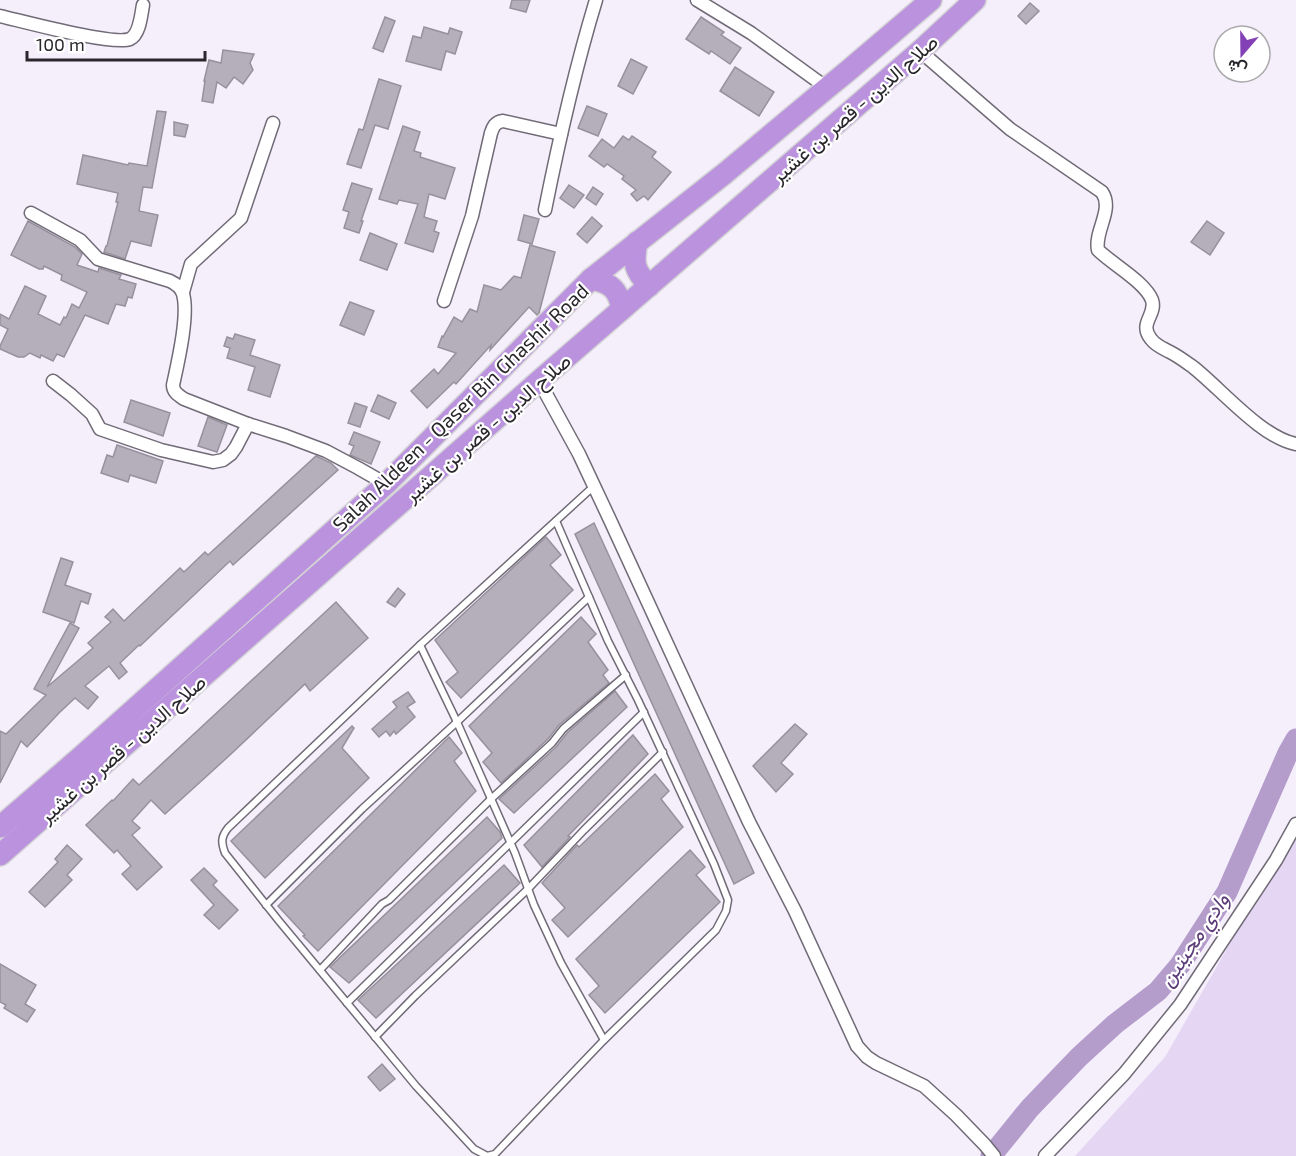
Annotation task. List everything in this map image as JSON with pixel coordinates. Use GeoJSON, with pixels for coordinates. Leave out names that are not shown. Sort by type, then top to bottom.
{"type":"FeatureCollection","features":[{"type":"Feature","properties":{"kind":"highway","name":"Salah Aldeen - Qaser Bin Ghashir Road"},"geometry":{"type":"LineString","coordinates":[[0,827],[386,484],[591,279],[724,174],[931,0]]}},
{"type":"Feature","properties":{"kind":"highway","name":"صلاح الدين - قصر بن غشير"},"geometry":{"type":"LineString","coordinates":[[0,855],[539,381],[920,51],[975,0]]}},
{"type":"Feature","properties":{"kind":"highway"},"geometry":{"type":"LineString","coordinates":[[637,242],[635,267],[649,286]]}},
{"type":"Feature","properties":{"kind":"highway"},"geometry":{"type":"LineString","coordinates":[[591,279],[610,285],[620,297],[622,309]]}},
{"type":"Feature","properties":{"kind":"street"},"geometry":{"type":"LineString","coordinates":[[545,210],[561,134],[596,0]]}},
{"type":"Feature","properties":{"kind":"street"},"geometry":{"type":"LineString","coordinates":[[697,0],[751,33],[826,87]]}},
{"type":"Feature","properties":{"kind":"street"},"geometry":{"type":"LineString","coordinates":[[0,16],[101,39],[122,40],[129,39],[135,34],[143,5]]}},
{"type":"Feature","properties":{"kind":"street"},"geometry":{"type":"LineString","coordinates":[[920,51],[1010,129],[1102,192],[1106,207],[1097,240],[1098,250],[1140,284],[1152,300],[1146,333],[1153,342],[1194,368],[1271,434],[1296,444]]}},
{"type":"Feature","properties":{"kind":"street"},"geometry":{"type":"LineString","coordinates":[[444,301],[472,216],[494,125],[498,121],[503,121],[561,134]]}},
{"type":"Feature","properties":{"kind":"street"},"geometry":{"type":"LineString","coordinates":[[273,123],[241,218],[191,264],[183,292],[184,316],[173,385],[174,392],[184,399],[248,424],[286,435],[326,451],[386,484]]}},
{"type":"Feature","properties":{"kind":"street"},"geometry":{"type":"LineString","coordinates":[[31,213],[80,240],[98,259],[170,281],[178,285],[183,292]]}},
{"type":"Feature","properties":{"kind":"street"},"geometry":{"type":"LineString","coordinates":[[53,381],[92,414],[98,427],[103,430],[189,457],[213,462],[223,460],[236,447],[248,424]]}},
{"type":"Feature","properties":{"kind":"street"},"geometry":{"type":"LineString","coordinates":[[539,381],[579,454],[749,822],[795,911],[857,1046],[876,1063],[924,1086],[956,1115],[993,1156]]}},
{"type":"Feature","properties":{"kind":"street"},"geometry":{"type":"LineString","coordinates":[[1045,1156],[1124,1074],[1180,1005],[1276,860],[1296,824]]}},
{"type":"Feature","properties":{"kind":"lane"},"geometry":{"type":"LineString","coordinates":[[556,521],[608,641],[663,752],[728,900],[726,911],[716,930],[604,1040],[495,1154],[487,1156],[474,1149],[416,1086],[347,1004],[225,853],[221,842],[222,835],[420,645],[594,486]]}},
{"type":"Feature","properties":{"kind":"lane"},"geometry":{"type":"LineString","coordinates":[[266,905],[362,809],[589,597]]}},
{"type":"Feature","properties":{"kind":"lane"},"geometry":{"type":"LineString","coordinates":[[420,645],[511,843],[534,905],[561,963],[604,1040]]}},
{"type":"Feature","properties":{"kind":"lane"},"geometry":{"type":"LineString","coordinates":[[320,970],[382,904],[389,900],[491,799],[552,743],[563,729],[626,675]]}},
{"type":"Feature","properties":{"kind":"lane"},"geometry":{"type":"LineString","coordinates":[[347,1004],[644,712]]}},
{"type":"Feature","properties":{"kind":"lane"},"geometry":{"type":"LineString","coordinates":[[375,1037],[528,889],[663,752]]}},
{"type":"Feature","properties":{"kind":"shaded area"},"geometry":{"type":"Polygon","coordinates":[[[1296,828],[1296,1156],[1075,1156],[1165,1057],[1296,828]]]}},
{"type":"Feature","properties":{"kind":"building"},"geometry":{"type":"Polygon","coordinates":[[[512,0],[530,0],[526,12],[510,8],[512,0]]]}},
{"type":"Feature","properties":{"kind":"building"},"geometry":{"type":"Polygon","coordinates":[[[1030,3],[1039,11],[1026,24],[1018,16],[1030,3]]]}},
{"type":"Feature","properties":{"kind":"building"},"geometry":{"type":"Polygon","coordinates":[[[385,17],[395,21],[383,52],[373,48],[385,17]]]}},
{"type":"Feature","properties":{"kind":"building"},"geometry":{"type":"Polygon","coordinates":[[[701,17],[724,32],[721,35],[741,48],[730,64],[711,51],[709,54],[686,39],[701,17]]]}},
{"type":"Feature","properties":{"kind":"building"},"geometry":{"type":"Polygon","coordinates":[[[424,27],[448,34],[450,28],[462,32],[455,54],[446,51],[441,70],[406,61],[413,36],[421,38],[424,27]]]}},
{"type":"Feature","properties":{"kind":"building"},"geometry":{"type":"Polygon","coordinates":[[[223,50],[254,54],[250,63],[253,70],[243,84],[234,77],[226,88],[217,82],[213,103],[202,101],[209,60],[221,63],[223,50]]]}},
{"type":"Feature","properties":{"kind":"building"},"geometry":{"type":"Polygon","coordinates":[[[631,59],[647,67],[633,94],[618,86],[631,59]]]}},
{"type":"Feature","properties":{"kind":"building"},"geometry":{"type":"Polygon","coordinates":[[[735,67],[774,92],[759,116],[720,91],[735,67]]]}},
{"type":"Feature","properties":{"kind":"building"},"geometry":{"type":"Polygon","coordinates":[[[379,79],[401,86],[388,129],[375,125],[361,168],[347,164],[359,129],[363,130],[379,79]]]}},
{"type":"Feature","properties":{"kind":"building"},"geometry":{"type":"Polygon","coordinates":[[[587,106],[607,114],[598,136],[578,128],[587,106]]]}},
{"type":"Feature","properties":{"kind":"building"},"geometry":{"type":"Polygon","coordinates":[[[157,111],[166,112],[152,188],[143,187],[139,211],[158,215],[151,246],[131,241],[125,259],[104,252],[118,202],[116,202],[118,193],[77,184],[83,155],[128,165],[129,163],[147,166],[157,111]]]}},
{"type":"Feature","properties":{"kind":"building"},"geometry":{"type":"Polygon","coordinates":[[[174,122],[188,125],[185,137],[174,135],[174,122]]]}},
{"type":"Feature","properties":{"kind":"building"},"geometry":{"type":"Polygon","coordinates":[[[403,126],[420,132],[414,151],[421,153],[420,157],[455,168],[445,199],[429,194],[424,217],[437,221],[434,231],[439,233],[433,252],[405,243],[418,204],[399,200],[397,204],[379,199],[403,126]]]}},
{"type":"Feature","properties":{"kind":"building"},"geometry":{"type":"Polygon","coordinates":[[[623,136],[629,140],[632,136],[656,152],[652,157],[671,172],[648,200],[644,196],[637,201],[631,194],[636,190],[622,179],[624,176],[607,164],[604,167],[589,156],[602,139],[614,148],[623,136]]]}},
{"type":"Feature","properties":{"kind":"building"},"geometry":{"type":"Polygon","coordinates":[[[352,183],[372,189],[359,233],[344,228],[349,212],[343,210],[352,183]]]}},
{"type":"Feature","properties":{"kind":"building"},"geometry":{"type":"Polygon","coordinates":[[[569,185],[584,195],[574,208],[560,198],[569,185]]]}},
{"type":"Feature","properties":{"kind":"building"},"geometry":{"type":"Polygon","coordinates":[[[593,187],[603,194],[596,205],[586,198],[593,187]]]}},
{"type":"Feature","properties":{"kind":"building"},"geometry":{"type":"Polygon","coordinates":[[[524,215],[539,219],[532,244],[518,240],[524,215]]]}},
{"type":"Feature","properties":{"kind":"building"},"geometry":{"type":"Polygon","coordinates":[[[592,217],[602,226],[587,243],[577,234],[592,217]]]}},
{"type":"Feature","properties":{"kind":"building"},"geometry":{"type":"Polygon","coordinates":[[[28,221],[75,247],[82,254],[77,265],[98,272],[99,268],[121,275],[119,279],[136,284],[132,298],[128,297],[125,306],[116,304],[108,324],[85,315],[64,357],[57,354],[53,361],[30,353],[24,357],[18,357],[0,349],[8,329],[0,325],[0,314],[9,319],[25,286],[46,296],[38,314],[60,325],[72,304],[79,308],[87,292],[61,280],[62,275],[44,266],[43,269],[39,269],[11,255],[28,221]]]}},
{"type":"Feature","properties":{"kind":"building"},"geometry":{"type":"Polygon","coordinates":[[[1207,221],[1224,233],[1210,255],[1191,242],[1207,221]]]}},
{"type":"Feature","properties":{"kind":"building"},"geometry":{"type":"Polygon","coordinates":[[[370,233],[397,244],[387,270],[360,260],[370,233]]]}},
{"type":"Feature","properties":{"kind":"building"},"geometry":{"type":"Polygon","coordinates":[[[530,245],[555,252],[539,313],[537,315],[529,307],[456,384],[454,382],[427,408],[411,391],[434,369],[438,374],[456,353],[438,347],[454,317],[462,322],[470,309],[477,312],[484,285],[501,290],[514,276],[521,278],[530,245]]]}},
{"type":"Feature","properties":{"kind":"building"},"geometry":{"type":"Polygon","coordinates":[[[350,302],[374,311],[364,335],[340,325],[350,302]]]}},
{"type":"Feature","properties":{"kind":"building"},"geometry":{"type":"Polygon","coordinates":[[[235,334],[255,340],[250,355],[280,365],[270,397],[248,390],[255,367],[227,358],[230,348],[224,346],[227,337],[233,339],[235,334]]]}},
{"type":"Feature","properties":{"kind":"building"},"geometry":{"type":"Polygon","coordinates":[[[378,395],[396,403],[389,419],[371,411],[378,395]]]}},
{"type":"Feature","properties":{"kind":"building"},"geometry":{"type":"Polygon","coordinates":[[[131,400],[170,413],[163,436],[124,422],[131,400]]]}},
{"type":"Feature","properties":{"kind":"building"},"geometry":{"type":"Polygon","coordinates":[[[355,403],[367,407],[360,427],[348,423],[355,403]]]}},
{"type":"Feature","properties":{"kind":"building"},"geometry":{"type":"Polygon","coordinates":[[[208,417],[227,425],[217,452],[198,446],[208,417]]]}},
{"type":"Feature","properties":{"kind":"building"},"geometry":{"type":"Polygon","coordinates":[[[354,432],[380,442],[371,464],[350,455],[354,446],[349,444],[354,432]]]}},
{"type":"Feature","properties":{"kind":"building"},"geometry":{"type":"Polygon","coordinates":[[[117,445],[163,461],[156,483],[130,475],[128,482],[101,473],[107,455],[113,457],[117,445]]]}},
{"type":"Feature","properties":{"kind":"building"},"geometry":{"type":"Polygon","coordinates":[[[316,456],[331,463],[338,470],[233,565],[230,561],[120,663],[127,672],[119,679],[109,666],[85,686],[98,697],[88,709],[75,698],[27,747],[21,741],[0,783],[0,731],[6,734],[46,695],[34,689],[70,623],[79,628],[47,687],[93,648],[88,643],[111,622],[105,617],[113,609],[124,621],[180,568],[184,572],[205,552],[208,555],[316,456]]]}},
{"type":"Feature","properties":{"kind":"building"},"geometry":{"type":"Polygon","coordinates":[[[594,523],[754,873],[734,884],[575,534],[594,523]]]}},
{"type":"Feature","properties":{"kind":"building"},"geometry":{"type":"Polygon","coordinates":[[[546,537],[561,555],[550,565],[573,590],[461,698],[446,682],[458,672],[435,640],[546,537]]]}},
{"type":"Feature","properties":{"kind":"building"},"geometry":{"type":"Polygon","coordinates":[[[61,558],[73,562],[65,585],[91,594],[88,604],[81,601],[74,623],[43,612],[61,558]]]}},
{"type":"Feature","properties":{"kind":"building"},"geometry":{"type":"Polygon","coordinates":[[[398,588],[405,594],[395,607],[387,602],[398,588]]]}},
{"type":"Feature","properties":{"kind":"building"},"geometry":{"type":"Polygon","coordinates":[[[336,602],[368,638],[310,691],[305,684],[165,814],[151,800],[132,821],[140,828],[132,835],[162,867],[137,890],[122,874],[131,866],[117,850],[114,853],[86,825],[133,779],[139,785],[336,602]]]}},
{"type":"Feature","properties":{"kind":"building"},"geometry":{"type":"Polygon","coordinates":[[[581,617],[596,634],[588,642],[608,670],[603,675],[609,683],[559,725],[548,739],[501,783],[483,762],[492,753],[469,726],[581,617]]]}},
{"type":"Feature","properties":{"kind":"building"},"geometry":{"type":"Polygon","coordinates":[[[615,691],[627,707],[514,813],[499,799],[556,747],[567,733],[615,691]]]}},
{"type":"Feature","properties":{"kind":"building"},"geometry":{"type":"Polygon","coordinates":[[[408,692],[415,702],[407,707],[415,717],[396,734],[394,731],[390,736],[386,731],[379,737],[372,729],[397,707],[393,702],[408,692]]]}},
{"type":"Feature","properties":{"kind":"building"},"geometry":{"type":"Polygon","coordinates":[[[795,724],[807,734],[781,763],[793,774],[776,792],[753,766],[795,724]]]}},
{"type":"Feature","properties":{"kind":"building"},"geometry":{"type":"Polygon","coordinates":[[[352,726],[354,728],[342,748],[369,778],[265,878],[231,841],[352,726]]]}},
{"type":"Feature","properties":{"kind":"building"},"geometry":{"type":"Polygon","coordinates":[[[633,735],[648,754],[568,836],[570,837],[542,867],[524,845],[633,735]]]}},
{"type":"Feature","properties":{"kind":"building"},"geometry":{"type":"Polygon","coordinates":[[[449,737],[462,753],[454,761],[476,791],[318,951],[278,906],[449,737]]]}},
{"type":"Feature","properties":{"kind":"building"},"geometry":{"type":"Polygon","coordinates":[[[655,774],[669,791],[661,799],[683,827],[568,937],[552,920],[565,908],[542,883],[577,845],[579,847],[655,774]]]}},
{"type":"Feature","properties":{"kind":"building"},"geometry":{"type":"Polygon","coordinates":[[[487,817],[500,832],[502,838],[349,983],[330,967],[487,817]]]}},
{"type":"Feature","properties":{"kind":"building"},"geometry":{"type":"Polygon","coordinates":[[[67,845],[82,859],[67,875],[72,880],[45,907],[29,892],[58,862],[55,859],[67,845]]]}},
{"type":"Feature","properties":{"kind":"building"},"geometry":{"type":"Polygon","coordinates":[[[690,850],[705,867],[696,875],[720,902],[605,1013],[589,995],[599,986],[576,959],[690,850]]]}},
{"type":"Feature","properties":{"kind":"building"},"geometry":{"type":"Polygon","coordinates":[[[504,865],[520,883],[376,1018],[358,1000],[504,865]]]}},
{"type":"Feature","properties":{"kind":"building"},"geometry":{"type":"Polygon","coordinates":[[[204,868],[217,881],[213,885],[238,910],[219,929],[204,915],[214,905],[191,880],[204,868]]]}},
{"type":"Feature","properties":{"kind":"building"},"geometry":{"type":"Polygon","coordinates":[[[0,964],[36,985],[25,1004],[35,1010],[27,1022],[4,1008],[6,1005],[0,1002],[0,964]]]}},
{"type":"Feature","properties":{"kind":"building"},"geometry":{"type":"Polygon","coordinates":[[[382,1064],[395,1079],[380,1091],[368,1077],[382,1064]]]}},
{"type":"Feature","properties":{"kind":"waterway","name":"وادي مجينين"},"geometry":{"type":"LineString","coordinates":[[991,1156],[1030,1108],[1079,1057],[1115,1024],[1158,991],[1180,965],[1227,892],[1296,739]]}}]}
